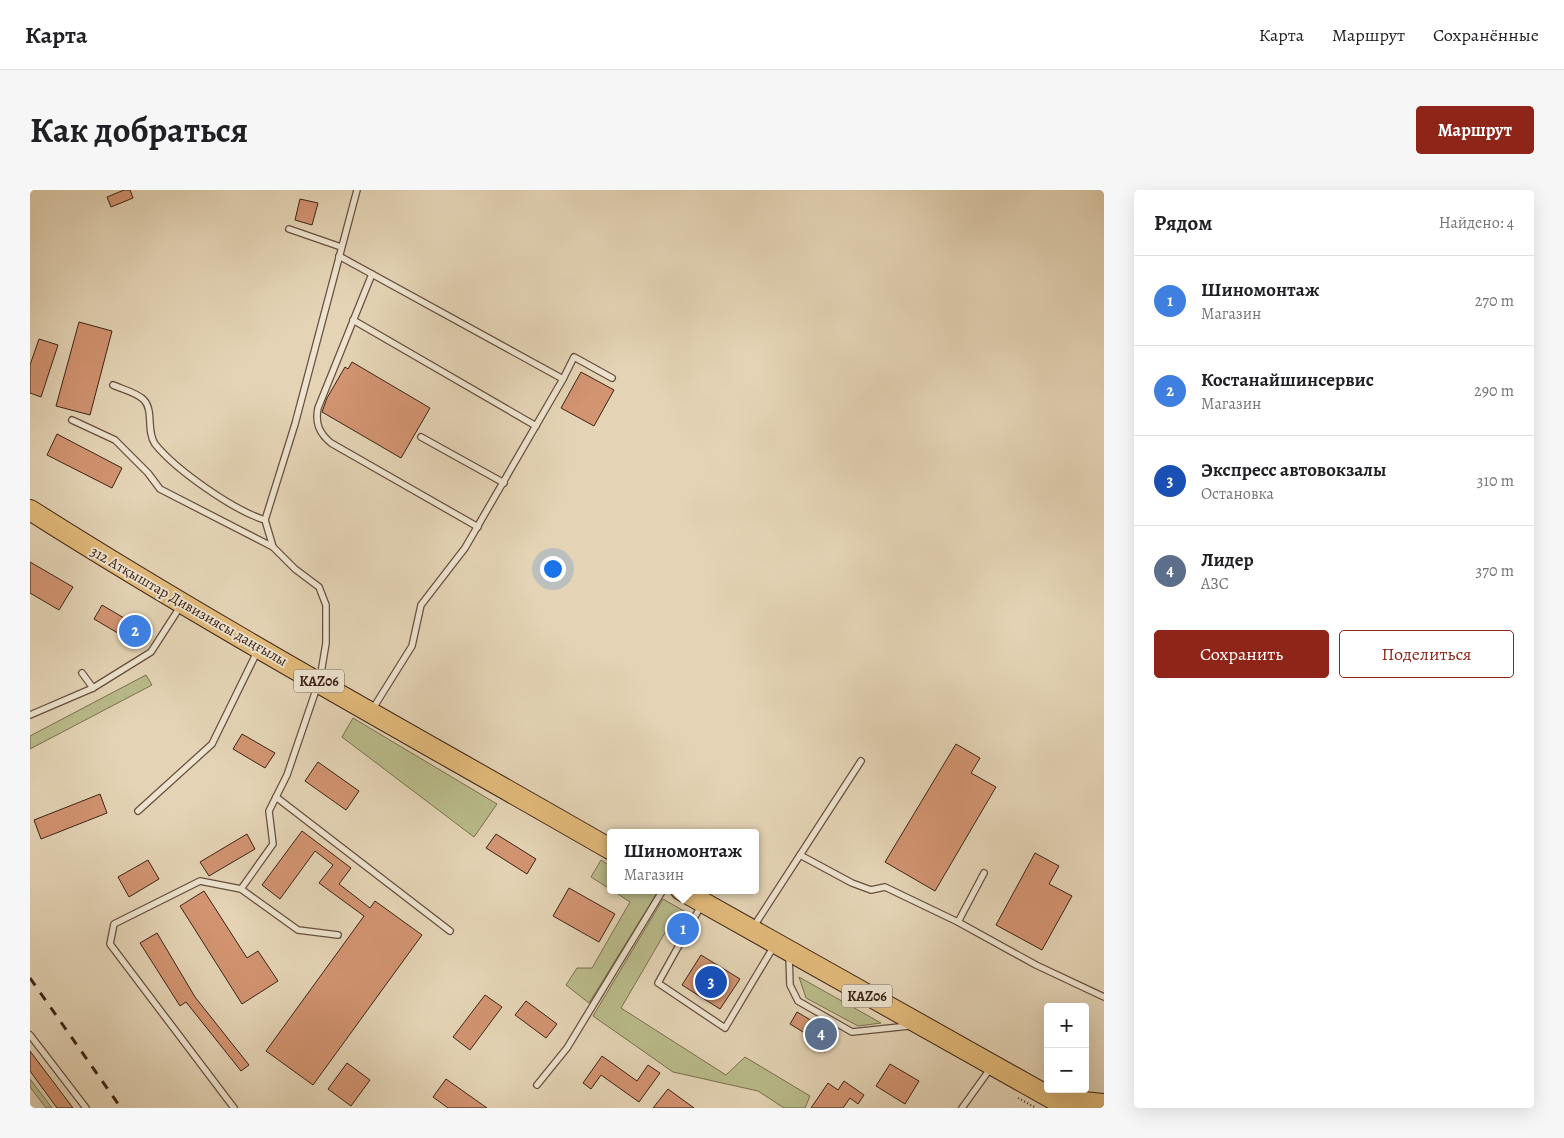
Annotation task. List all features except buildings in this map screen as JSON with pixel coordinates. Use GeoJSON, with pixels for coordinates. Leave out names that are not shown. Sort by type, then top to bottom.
{"type":"FeatureCollection","features":[{"type":"Feature","properties":{"kind":"highway","name":"312 Атқыштар Дивизиясы даңғылы"},"geometry":{"type":"LineString","coordinates":[[30,510],[182,603],[607,848]]}},
{"type":"Feature","properties":{"kind":"highway","name":"KАZ06"},"geometry":{"type":"LineString","coordinates":[[688,894],[1061,1104]]}},
{"type":"Feature","properties":{"kind":"highway"},"geometry":{"type":"LineString","coordinates":[[1061,1104],[1104,1104]]}},
{"type":"Feature","properties":{"kind":"lane"},"geometry":{"type":"LineString","coordinates":[[272,547],[265,520],[295,424],[357,190]]}},
{"type":"Feature","properties":{"kind":"lane"},"geometry":{"type":"LineString","coordinates":[[289,229],[342,247]]}},
{"type":"Feature","properties":{"kind":"lane"},"geometry":{"type":"LineString","coordinates":[[339,256],[563,379]]}},
{"type":"Feature","properties":{"kind":"lane"},"geometry":{"type":"LineString","coordinates":[[372,274],[318,408],[316,416],[321,431],[331,443],[478,527]]}},
{"type":"Feature","properties":{"kind":"lane"},"geometry":{"type":"LineString","coordinates":[[354,320],[536,426]]}},
{"type":"Feature","properties":{"kind":"lane"},"geometry":{"type":"LineString","coordinates":[[371,711],[412,646],[421,605],[466,548],[574,357],[612,378]]}},
{"type":"Feature","properties":{"kind":"lane"},"geometry":{"type":"LineString","coordinates":[[113,385],[143,398],[147,406],[150,433],[154,443],[164,453],[221,498],[265,520]]}},
{"type":"Feature","properties":{"kind":"lane"},"geometry":{"type":"LineString","coordinates":[[72,420],[115,440],[148,473],[160,489],[272,547],[295,570],[319,587],[326,605],[326,643],[319,682],[287,775],[269,811],[273,844],[241,889]]}},
{"type":"Feature","properties":{"kind":"lane"},"geometry":{"type":"LineString","coordinates":[[421,436],[504,483]]}},
{"type":"Feature","properties":{"kind":"lane"},"geometry":{"type":"LineString","coordinates":[[30,715],[93,688],[150,652],[182,603]]}},
{"type":"Feature","properties":{"kind":"lane"},"geometry":{"type":"LineString","coordinates":[[138,811],[212,744],[259,648]]}},
{"type":"Feature","properties":{"kind":"lane"},"geometry":{"type":"LineString","coordinates":[[82,673],[93,688]]}},
{"type":"Feature","properties":{"kind":"lane"},"geometry":{"type":"LineString","coordinates":[[751,930],[861,761]]}},
{"type":"Feature","properties":{"kind":"lane"},"geometry":{"type":"LineString","coordinates":[[276,797],[450,931]]}},
{"type":"Feature","properties":{"kind":"lane"},"geometry":{"type":"LineString","coordinates":[[800,855],[852,883],[871,890],[885,887],[958,922],[1036,966],[1104,997]]}},
{"type":"Feature","properties":{"kind":"lane"},"geometry":{"type":"LineString","coordinates":[[958,922],[984,873]]}},
{"type":"Feature","properties":{"kind":"lane"},"geometry":{"type":"LineString","coordinates":[[234,1108],[110,944],[114,924],[200,881],[241,889],[298,930],[338,935]]}},
{"type":"Feature","properties":{"kind":"lane"},"geometry":{"type":"LineString","coordinates":[[537,1085],[567,1048],[661,894]]}},
{"type":"Feature","properties":{"kind":"lane"},"geometry":{"type":"LineString","coordinates":[[703,902],[658,983],[725,1028],[782,948]]}},
{"type":"Feature","properties":{"kind":"lane"},"geometry":{"type":"LineString","coordinates":[[782,948],[790,985],[798,1001],[852,1032],[919,1024]]}},
{"type":"Feature","properties":{"kind":"lane"},"geometry":{"type":"LineString","coordinates":[[30,1034],[86,1108]]}},
{"type":"Feature","properties":{"kind":"lane"},"geometry":{"type":"LineString","coordinates":[[962,1108],[992,1066]]}},
{"type":"Feature","properties":{"kind":"green space"},"geometry":{"type":"Polygon","coordinates":[[[146,675],[152,685],[30,749],[30,736],[146,675]]]}},
{"type":"Feature","properties":{"kind":"green space"},"geometry":{"type":"Polygon","coordinates":[[[353,718],[497,804],[474,837],[342,737],[353,718]]]}},
{"type":"Feature","properties":{"kind":"green space"},"geometry":{"type":"Polygon","coordinates":[[[601,860],[607,864],[607,887],[591,877],[601,860]]]}},
{"type":"Feature","properties":{"kind":"green space"},"geometry":{"type":"Polygon","coordinates":[[[618,894],[656,894],[589,1003],[566,985],[577,968],[592,968],[630,902],[618,894]]]}},
{"type":"Feature","properties":{"kind":"green space"},"geometry":{"type":"Polygon","coordinates":[[[663,899],[691,915],[681,930],[670,924],[621,1008],[726,1075],[745,1057],[810,1096],[805,1108],[784,1108],[758,1091],[673,1072],[593,1016],[663,899]]]}},
{"type":"Feature","properties":{"kind":"green space"},"geometry":{"type":"Polygon","coordinates":[[[799,977],[881,1023],[858,1026],[806,998],[799,977]]]}},
{"type":"Feature","properties":{"kind":"green space"},"geometry":{"type":"Polygon","coordinates":[[[30,1079],[52,1108],[46,1108],[30,1087],[30,1079]]]}},
{"type":"Feature","properties":{"kind":"railway"},"geometry":{"type":"LineString","coordinates":[[30,978],[121,1108]]}},
{"type":"Feature","properties":{"kind":"place","name":"Костанайшинсервис"},"geometry":{"type":"Point","coordinates":[135,631]}},
{"type":"Feature","properties":{"kind":"place","name":"Шиномонтаж"},"geometry":{"type":"Point","coordinates":[683,929]}},
{"type":"Feature","properties":{"kind":"place","name":"Экспресс автовокзалы"},"geometry":{"type":"Point","coordinates":[711,982]}},
{"type":"Feature","properties":{"kind":"place","name":"Лидер"},"geometry":{"type":"Point","coordinates":[821,1034]}}]}
